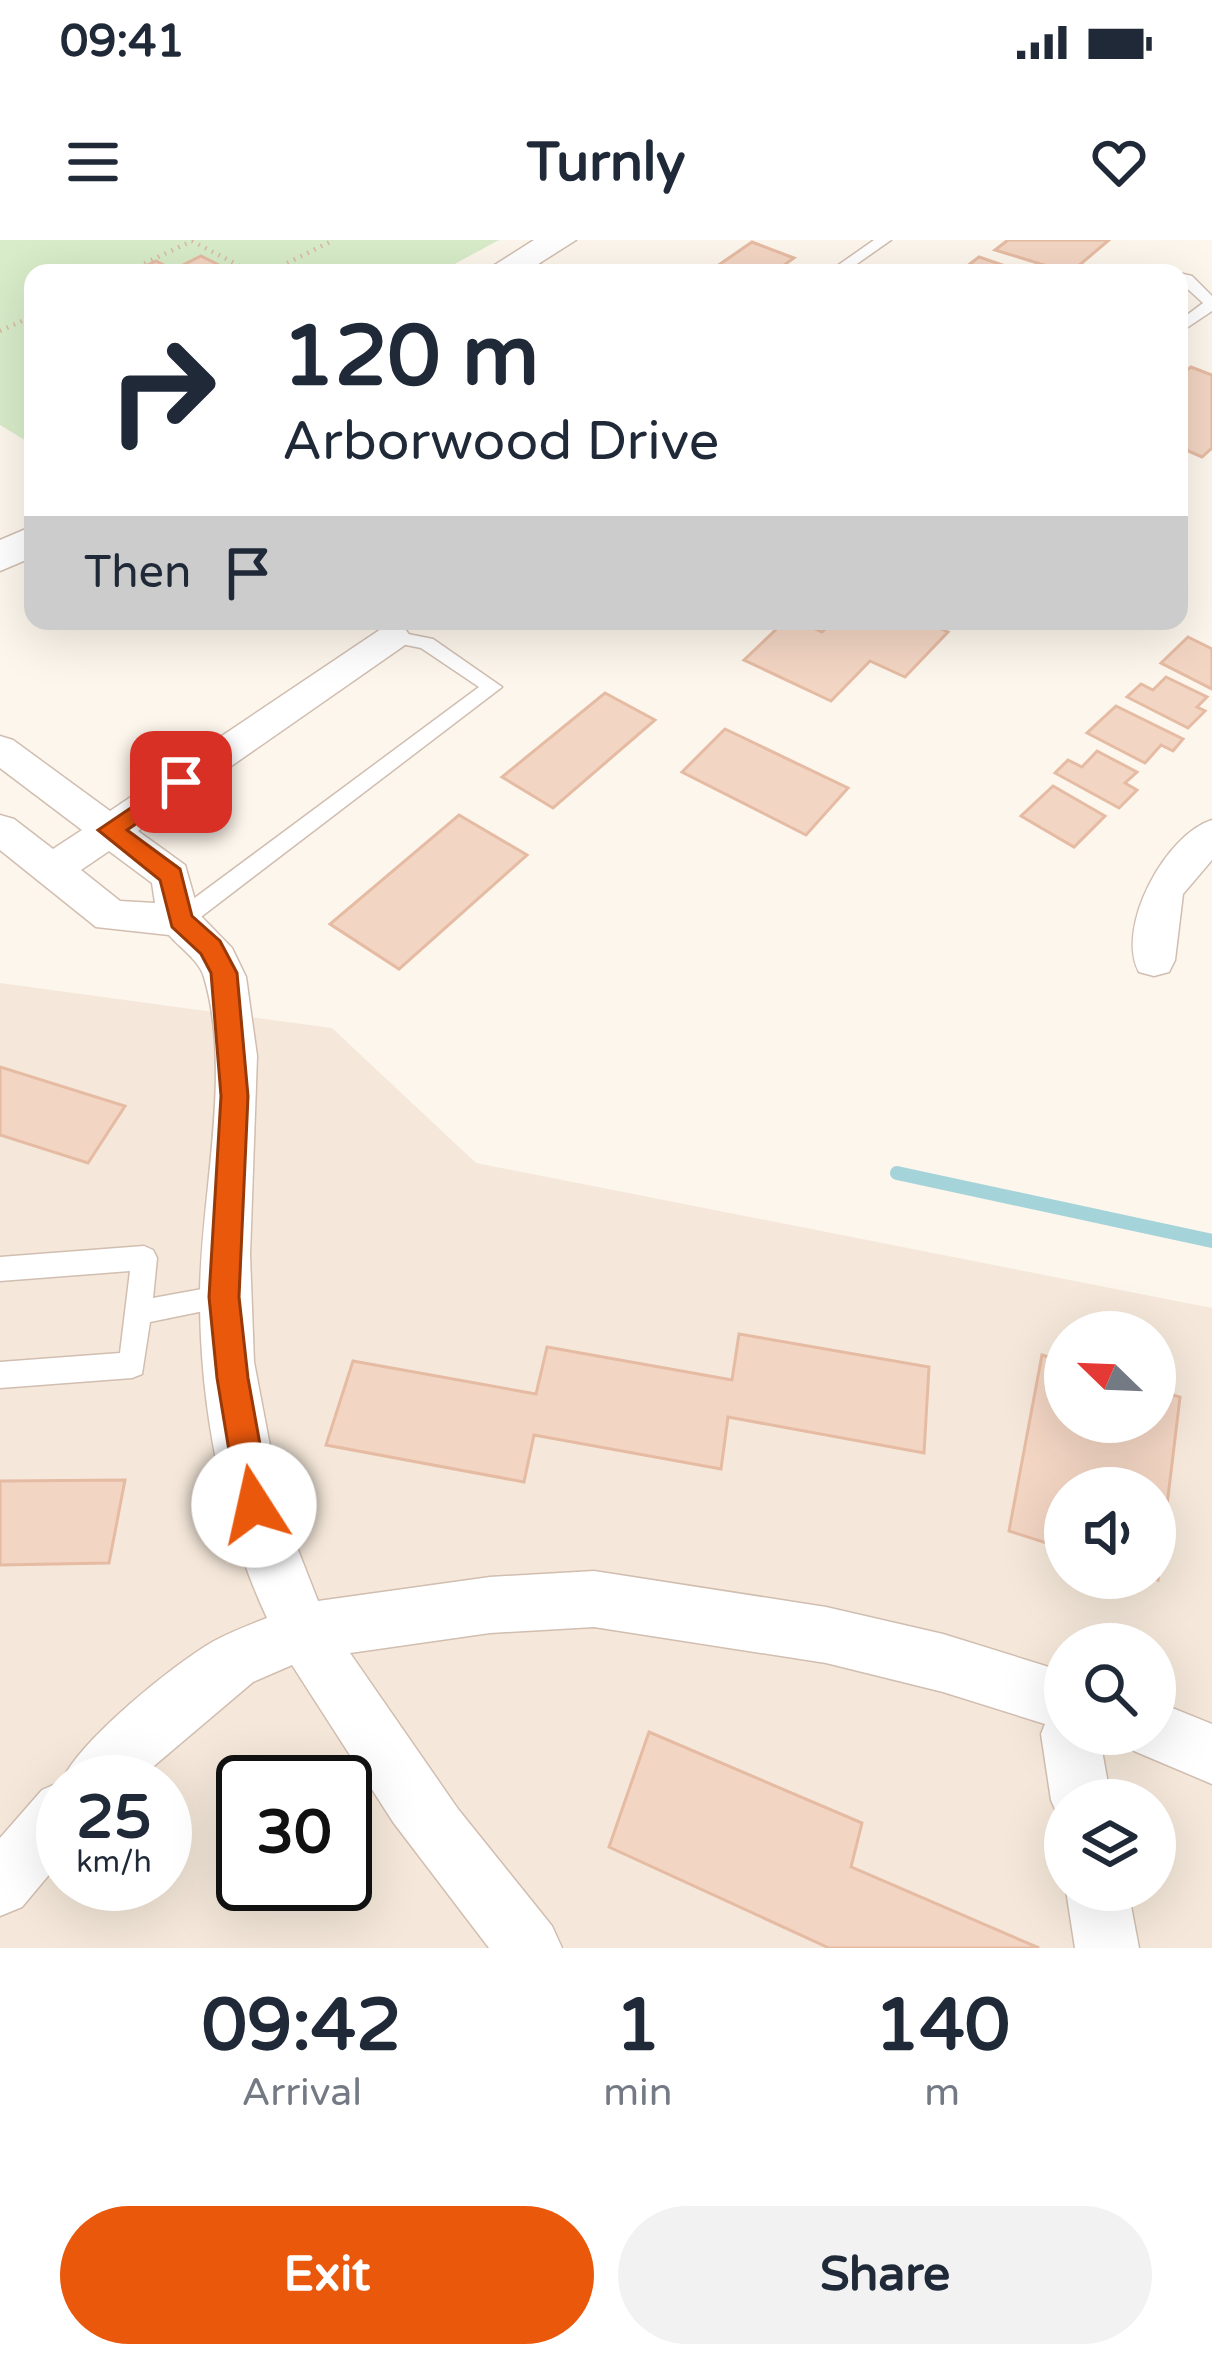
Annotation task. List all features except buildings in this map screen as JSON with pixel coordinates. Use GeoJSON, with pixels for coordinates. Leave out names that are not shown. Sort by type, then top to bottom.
{"type":"FeatureCollection","features":[{"type":"Feature","properties":{"kind":"street"},"geometry":{"type":"LineString","coordinates":[[528,264],[559,240]]}},
{"type":"Feature","properties":{"kind":"street"},"geometry":{"type":"LineString","coordinates":[[52,870],[393,637]]}},
{"type":"Feature","properties":{"kind":"street"},"geometry":{"type":"LineString","coordinates":[[0,748],[171,876],[181,920],[211,948],[224,973],[235,1096],[224,1297],[232,1378],[254,1505],[274,1570],[302,1630],[395,1777],[465,1873],[530,1948]]}},
{"type":"Feature","properties":{"kind":"street"},"geometry":{"type":"LineString","coordinates":[[0,830],[111,916],[181,920]]}},
{"type":"Feature","properties":{"kind":"street"},"geometry":{"type":"LineString","coordinates":[[1154,960],[1163,890],[1212,834]]}},
{"type":"Feature","properties":{"kind":"street"},"geometry":{"type":"LineString","coordinates":[[121,1755],[232,1662],[302,1630],[490,1605],[594,1599],[826,1635],[943,1663],[1044,1696]]}},
{"type":"Feature","properties":{"kind":"street"},"geometry":{"type":"LineString","coordinates":[[1176,1739],[1212,1754]]}},
{"type":"Feature","properties":{"kind":"street"},"geometry":{"type":"LineString","coordinates":[[0,1885],[36,1843]]}},
{"type":"Feature","properties":{"kind":"street"},"geometry":{"type":"LineString","coordinates":[[1100,1911],[1107,1948]]}},
{"type":"Feature","properties":{"kind":"lane"},"geometry":{"type":"LineString","coordinates":[[848,264],[884,240]]}},
{"type":"Feature","properties":{"kind":"lane"},"geometry":{"type":"LineString","coordinates":[[1188,280],[1211,304],[1188,321]]}},
{"type":"Feature","properties":{"kind":"lane"},"geometry":{"type":"LineString","coordinates":[[181,920],[492,687],[426,643],[393,637]]}},
{"type":"Feature","properties":{"kind":"lane"},"geometry":{"type":"LineString","coordinates":[[0,1269],[144,1258],[132,1366],[0,1375]]}},
{"type":"Feature","properties":{"kind":"lane"},"geometry":{"type":"LineString","coordinates":[[140,1312],[224,1297]]}},
{"type":"Feature","properties":{"kind":"path"},"geometry":{"type":"LineString","coordinates":[[285,264],[334,240]]}},
{"type":"Feature","properties":{"kind":"path"},"geometry":{"type":"LineString","coordinates":[[143,264],[192,241],[237,264]]}},
{"type":"Feature","properties":{"kind":"shaded area"},"geometry":{"type":"Polygon","coordinates":[[[0,983],[332,1028],[476,1163],[1212,1308],[1212,1948],[0,1948],[0,983]]]}},
{"type":"Feature","properties":{"kind":"green space"},"geometry":{"type":"Polygon","coordinates":[[[0,240],[499,240],[455,264],[24,264],[24,440],[0,425],[0,240]]]}},
{"type":"Feature","properties":{"kind":"waterway"},"geometry":{"type":"LineString","coordinates":[[897,1173],[1212,1241]]}},
{"type":"Feature","properties":{"kind":"route"},"geometry":{"type":"LineString","coordinates":[[181,782],[110,830],[171,876],[181,920],[211,948],[224,973],[235,1096],[224,1297],[232,1378],[254,1505]]}}]}
